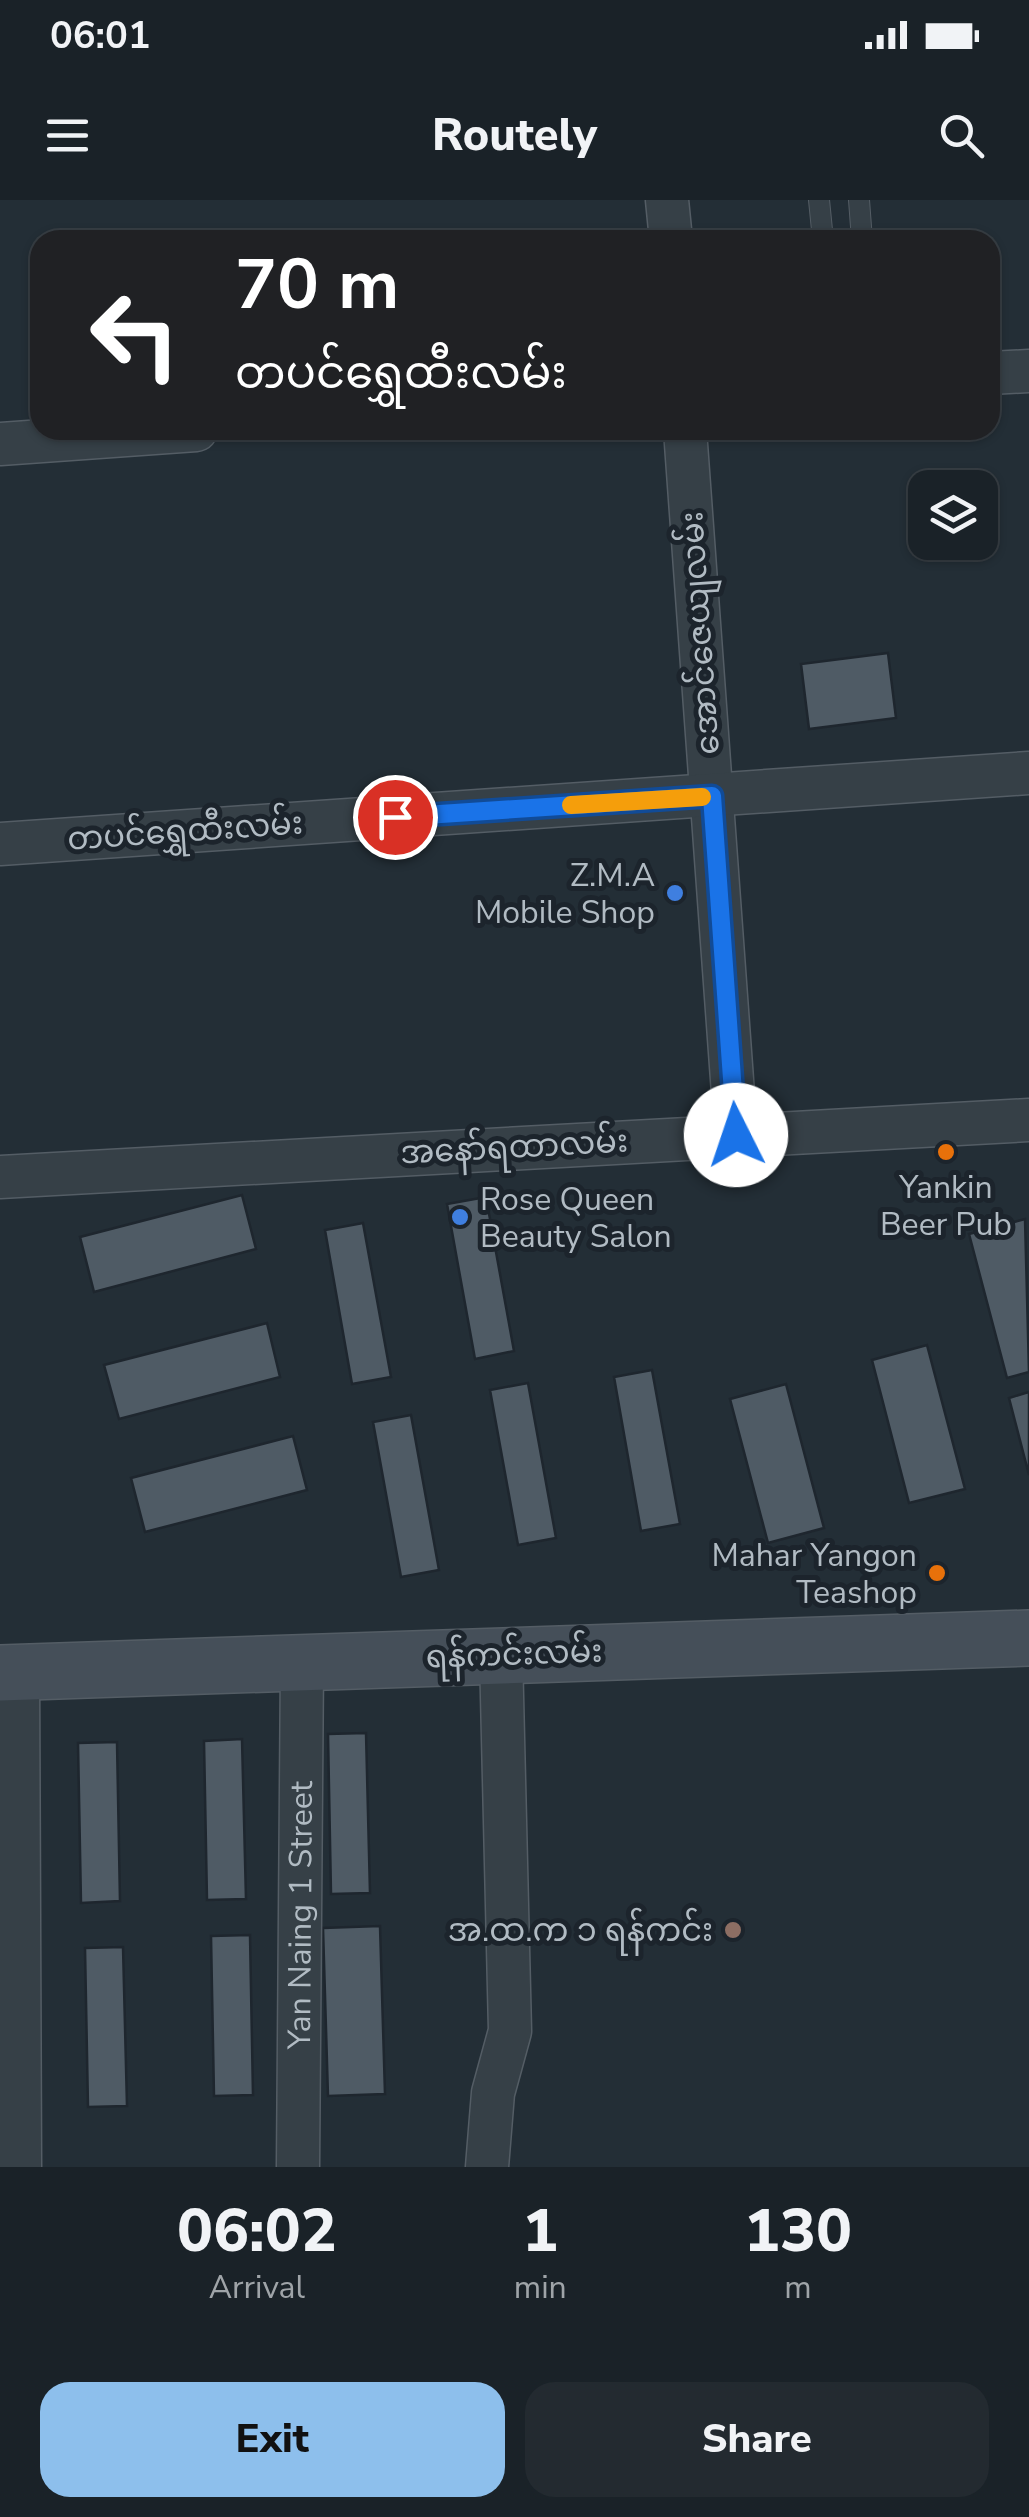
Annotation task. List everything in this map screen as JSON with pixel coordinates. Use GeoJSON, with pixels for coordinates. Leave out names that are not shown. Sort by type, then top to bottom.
{"type":"FeatureCollection","features":[{"type":"Feature","properties":{"kind":"main road","name":"ရန်ကင်းလမ်း"},"geometry":{"type":"LineString","coordinates":[[9,1673],[1029,1638]]}},
{"type":"Feature","properties":{"kind":"street"},"geometry":{"type":"LineString","coordinates":[[668,200],[670,230]]}},
{"type":"Feature","properties":{"kind":"street"},"geometry":{"type":"LineString","coordinates":[[1000,372],[1029,371]]}},
{"type":"Feature","properties":{"kind":"street"},"geometry":{"type":"LineString","coordinates":[[0,444],[56,440]]}},
{"type":"Feature","properties":{"kind":"street","name":"အောင်ဇေယျလမ်း"},"geometry":{"type":"LineString","coordinates":[[686,440],[736,1135]]}},
{"type":"Feature","properties":{"kind":"street","name":"တပင်ရွှေထီးလမ်း"},"geometry":{"type":"LineString","coordinates":[[0,844],[1029,773]]}},
{"type":"Feature","properties":{"kind":"street","name":"အနော်ရထာလမ်း"},"geometry":{"type":"LineString","coordinates":[[0,1177],[1029,1120]]}},
{"type":"Feature","properties":{"kind":"street"},"geometry":{"type":"LineString","coordinates":[[487,2167],[493,2093],[510,2032],[501,1654]]}},
{"type":"Feature","properties":{"kind":"street","name":"Yan Naing 1 Street"},"geometry":{"type":"LineString","coordinates":[[298,2167],[302,1662]]}},
{"type":"Feature","properties":{"kind":"street"},"geometry":{"type":"LineString","coordinates":[[9,1673],[20,2167]]}},
{"type":"Feature","properties":{"kind":"lane"},"geometry":{"type":"LineString","coordinates":[[819,200],[821,230]]}},
{"type":"Feature","properties":{"kind":"lane"},"geometry":{"type":"LineString","coordinates":[[859,200],[861,230]]}},
{"type":"Feature","properties":{"kind":"building"},"geometry":{"type":"Polygon","coordinates":[[[888,653],[896,718],[809,729],[801,664],[888,653]]]}},
{"type":"Feature","properties":{"kind":"building"},"geometry":{"type":"Polygon","coordinates":[[[242,1195],[256,1249],[94,1292],[80,1237],[242,1195]]]}},
{"type":"Feature","properties":{"kind":"building"},"geometry":{"type":"Polygon","coordinates":[[[486,1197],[514,1351],[475,1359],[447,1204],[486,1197]]]}},
{"type":"Feature","properties":{"kind":"building"},"geometry":{"type":"Polygon","coordinates":[[[1025,1219],[1029,1372],[1007,1378],[969,1234],[1025,1219]]]}},
{"type":"Feature","properties":{"kind":"building"},"geometry":{"type":"Polygon","coordinates":[[[363,1223],[391,1377],[352,1384],[325,1230],[363,1223]]]}},
{"type":"Feature","properties":{"kind":"building"},"geometry":{"type":"Polygon","coordinates":[[[267,1323],[280,1377],[119,1419],[104,1365],[267,1323]]]}},
{"type":"Feature","properties":{"kind":"building"},"geometry":{"type":"Polygon","coordinates":[[[927,1345],[965,1489],[909,1503],[872,1360],[927,1345]]]}},
{"type":"Feature","properties":{"kind":"building"},"geometry":{"type":"Polygon","coordinates":[[[652,1370],[680,1524],[641,1531],[614,1377],[652,1370]]]}},
{"type":"Feature","properties":{"kind":"building"},"geometry":{"type":"Polygon","coordinates":[[[528,1383],[556,1538],[518,1545],[490,1390],[528,1383]]]}},
{"type":"Feature","properties":{"kind":"building"},"geometry":{"type":"Polygon","coordinates":[[[786,1384],[824,1528],[768,1543],[730,1399],[786,1384]]]}},
{"type":"Feature","properties":{"kind":"building"},"geometry":{"type":"Polygon","coordinates":[[[1029,1392],[1029,1475],[1009,1398],[1029,1392]]]}},
{"type":"Feature","properties":{"kind":"building"},"geometry":{"type":"Polygon","coordinates":[[[411,1415],[439,1570],[401,1577],[373,1422],[411,1415]]]}},
{"type":"Feature","properties":{"kind":"building"},"geometry":{"type":"Polygon","coordinates":[[[293,1436],[307,1490],[145,1532],[131,1478],[293,1436]]]}},
{"type":"Feature","properties":{"kind":"building"},"geometry":{"type":"Polygon","coordinates":[[[366,1733],[370,1893],[331,1894],[328,1734],[366,1733]]]}},
{"type":"Feature","properties":{"kind":"building"},"geometry":{"type":"Polygon","coordinates":[[[242,1739],[246,1899],[207,1900],[204,1741],[242,1739]]]}},
{"type":"Feature","properties":{"kind":"building"},"geometry":{"type":"Polygon","coordinates":[[[117,1742],[120,1901],[81,1903],[78,1743],[117,1742]]]}},
{"type":"Feature","properties":{"kind":"building"},"geometry":{"type":"Polygon","coordinates":[[[380,1926],[385,2094],[328,2096],[323,1928],[380,1926]]]}},
{"type":"Feature","properties":{"kind":"building"},"geometry":{"type":"Polygon","coordinates":[[[250,1935],[253,2095],[214,2096],[211,1936],[250,1935]]]}},
{"type":"Feature","properties":{"kind":"building"},"geometry":{"type":"Polygon","coordinates":[[[123,1947],[127,2106],[88,2107],[85,1948],[123,1947]]]}},
{"type":"Feature","properties":{"kind":"slow traffic"},"geometry":{"type":"LineString","coordinates":[[571,805],[702,797]]}},
{"type":"Feature","properties":{"kind":"place","name":"Z.M.A Mobile Shop"},"geometry":{"type":"Point","coordinates":[675,893]}},
{"type":"Feature","properties":{"kind":"place","name":"Yankin Beer Pub"},"geometry":{"type":"Point","coordinates":[946,1152]}},
{"type":"Feature","properties":{"kind":"place","name":"Rose Queen Beauty Salon"},"geometry":{"type":"Point","coordinates":[460,1217]}},
{"type":"Feature","properties":{"kind":"place","name":"Mahar Yangon Teashop"},"geometry":{"type":"Point","coordinates":[937,1573]}},
{"type":"Feature","properties":{"kind":"place","name":"အ.ထ.က ၁ ရန်ကင်း"},"geometry":{"type":"Point","coordinates":[733,1930]}},
{"type":"Feature","properties":{"kind":"route"},"geometry":{"type":"LineString","coordinates":[[395,817],[712,796],[736,1135]]}}]}
